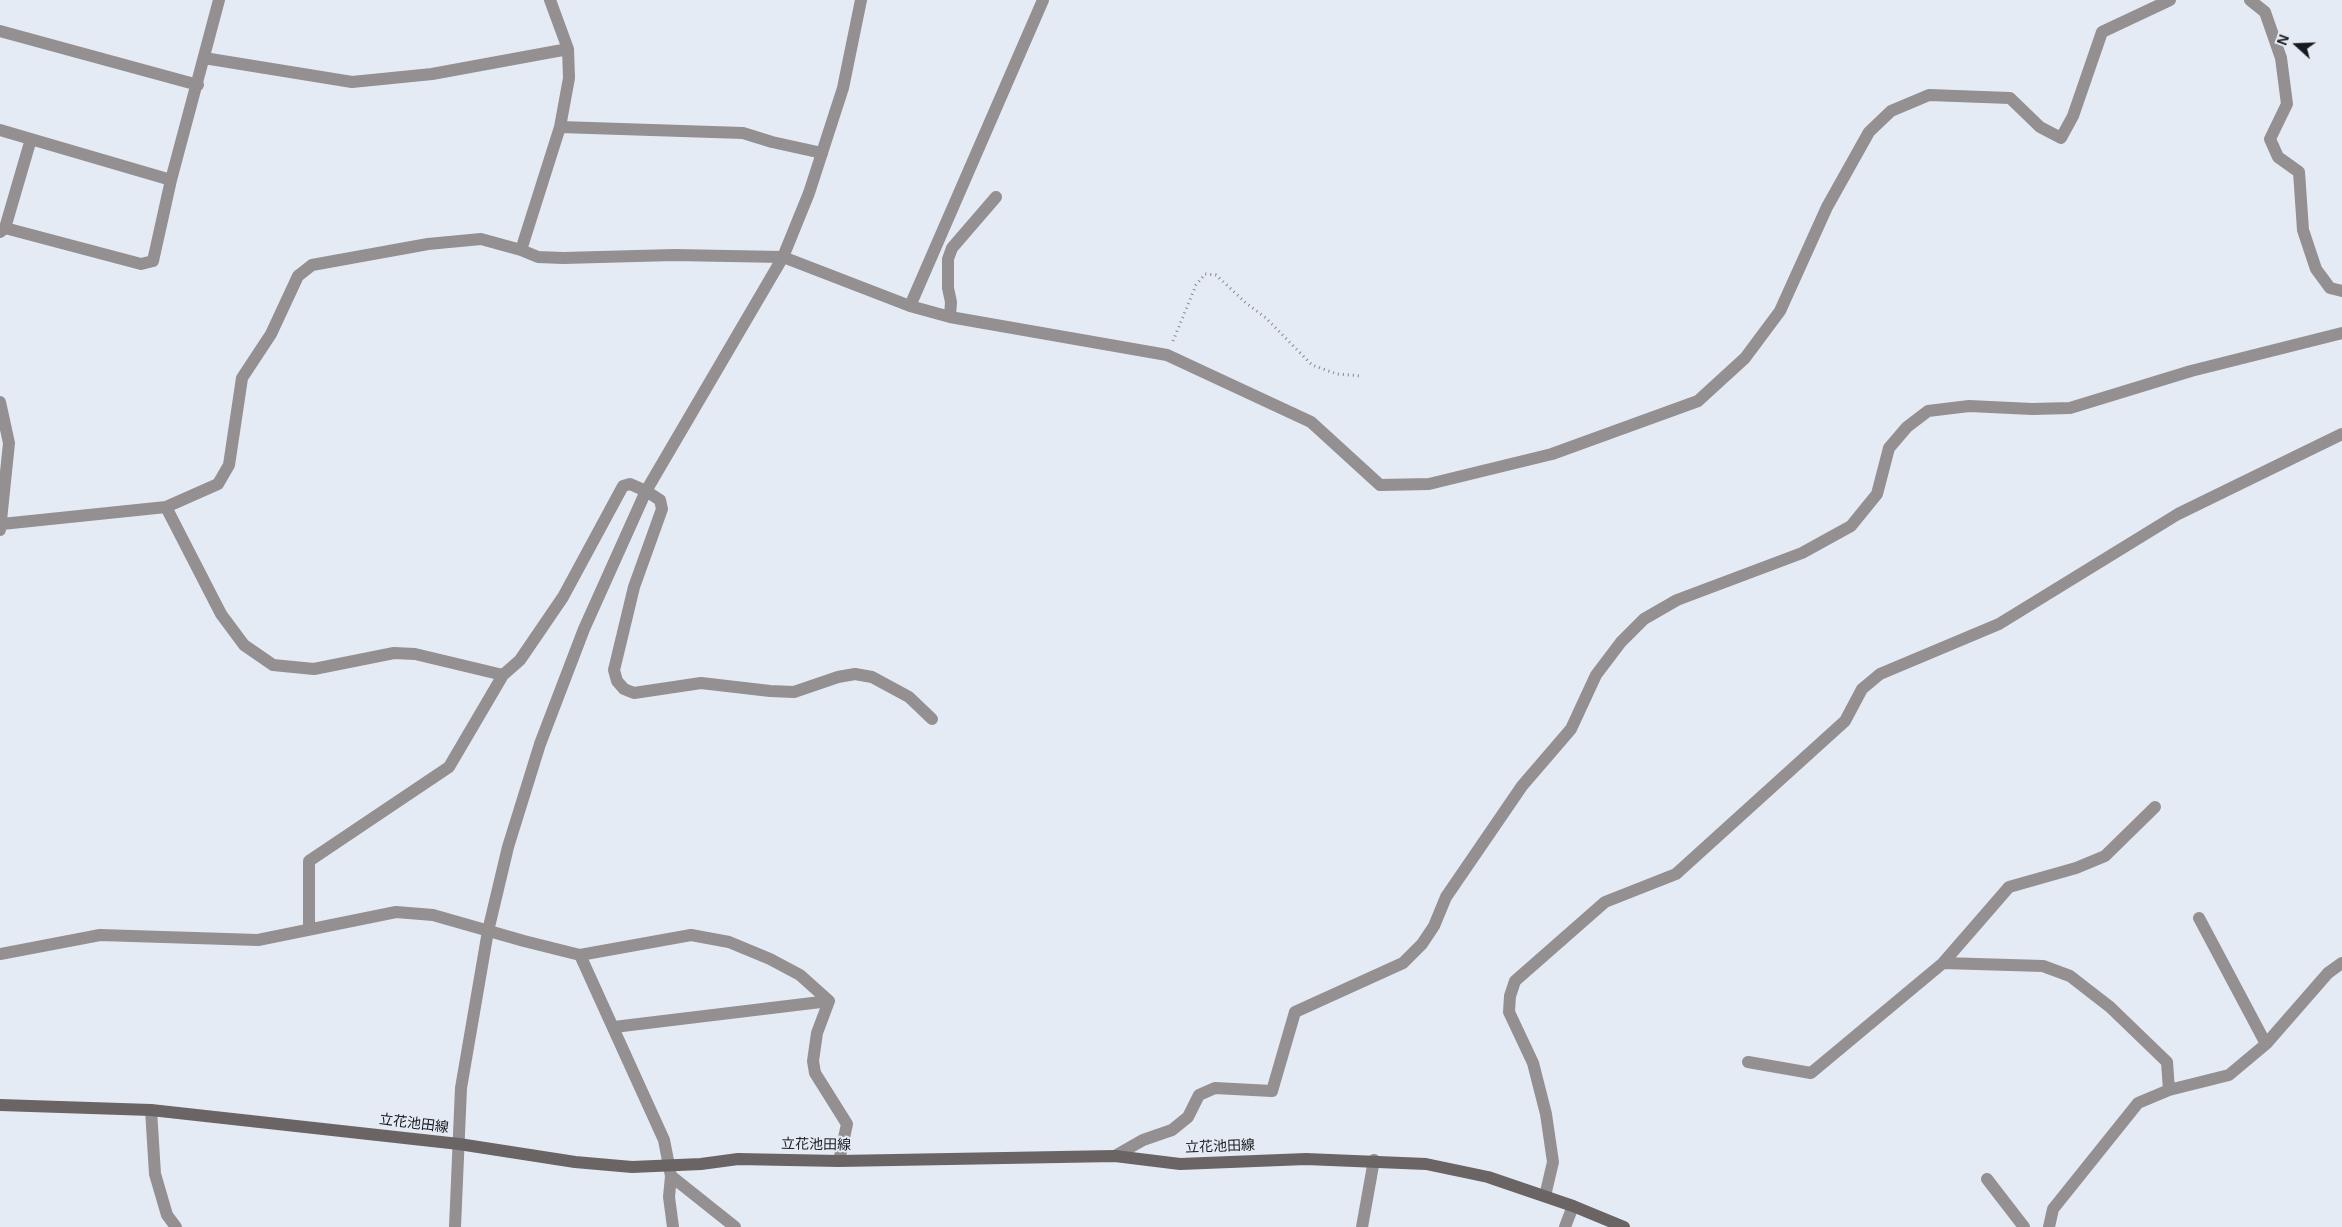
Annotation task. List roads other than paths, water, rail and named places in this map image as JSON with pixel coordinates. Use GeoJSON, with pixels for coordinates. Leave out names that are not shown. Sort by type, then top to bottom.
{"type":"FeatureCollection","features":[{"type":"Feature","properties":{"kind":"main road","name":"立花池田線"},"geometry":{"type":"LineString","coordinates":[[0,1105],[151,1110],[459,1144],[574,1162],[670,1171],[738,1159],[839,1161],[1115,1156],[1180,1164],[1306,1159],[1374,1160],[1426,1164],[1488,1177],[1573,1206],[1624,1227]]}},
{"type":"Feature","properties":{"kind":"street"},"geometry":{"type":"LineString","coordinates":[[32,139],[3,230],[141,264],[153,262],[171,180],[198,85],[219,0]]}},
{"type":"Feature","properties":{"kind":"street"},"geometry":{"type":"LineString","coordinates":[[521,250],[560,127],[569,78],[568,49],[550,0]]}},
{"type":"Feature","properties":{"kind":"street"},"geometry":{"type":"LineString","coordinates":[[456,1227],[461,1088],[488,931],[508,847],[540,744],[584,629],[646,492],[783,257],[810,193],[843,88],[861,0]]}},
{"type":"Feature","properties":{"kind":"street"},"geometry":{"type":"LineString","coordinates":[[910,306],[1043,0]]}},
{"type":"Feature","properties":{"kind":"street"},"geometry":{"type":"LineString","coordinates":[[0,402],[9,444],[1,527],[166,507],[218,484],[229,465],[242,378],[270,334],[298,276],[312,265],[428,244],[481,239],[521,250],[538,257],[563,258],[674,254],[783,257],[910,306],[950,317],[1167,355],[1312,422],[1380,485],[1428,484],[1552,454],[1698,402],[1745,358],[1780,311],[1827,207],[1869,132],[1891,111],[1929,95],[2010,98],[2040,127],[2061,138],[2073,116],[2102,32],[2170,0]]}},
{"type":"Feature","properties":{"kind":"street"},"geometry":{"type":"LineString","coordinates":[[2250,0],[2265,12],[2281,58],[2287,104],[2270,139],[2278,157],[2300,172],[2303,230],[2316,269],[2330,288],[2342,290]]}},
{"type":"Feature","properties":{"kind":"street"},"geometry":{"type":"LineString","coordinates":[[0,30],[198,85]]}},
{"type":"Feature","properties":{"kind":"street"},"geometry":{"type":"LineString","coordinates":[[204,58],[352,82],[432,74],[568,49]]}},
{"type":"Feature","properties":{"kind":"street"},"geometry":{"type":"LineString","coordinates":[[560,127],[743,133],[772,142],[822,153]]}},
{"type":"Feature","properties":{"kind":"street"},"geometry":{"type":"LineString","coordinates":[[0,130],[171,180]]}},
{"type":"Feature","properties":{"kind":"street"},"geometry":{"type":"LineString","coordinates":[[950,317],[951,302],[948,288],[948,259],[952,248],[996,197]]}},
{"type":"Feature","properties":{"kind":"street"},"geometry":{"type":"LineString","coordinates":[[1115,1156],[1143,1140],[1172,1130],[1188,1117],[1199,1094],[1215,1088],[1272,1091],[1295,1012],[1402,963],[1422,944],[1434,926],[1446,897],[1522,786],[1571,729],[1596,676],[1620,642],[1644,619],[1678,600],[1802,553],[1851,526],[1877,494],[1888,448],[1907,427],[1928,411],[1970,406],[2032,409],[2070,408],[2191,371],[2342,332]]}},
{"type":"Feature","properties":{"kind":"street"},"geometry":{"type":"LineString","coordinates":[[1545,1196],[1553,1162],[1546,1114],[1533,1063],[1508,1012],[1510,996],[1515,982],[1605,902],[1676,874],[1845,721],[1862,689],[1880,674],[1999,624],[2178,514],[2342,434]]}},
{"type":"Feature","properties":{"kind":"street"},"geometry":{"type":"LineString","coordinates":[[310,928],[309,861],[449,767],[502,675],[520,660],[563,597],[623,486],[630,484],[646,492],[660,500],[662,508],[634,587],[614,670],[617,680],[624,689],[634,693],[701,683],[794,692],[838,677],[855,674],[872,677],[889,685],[909,697],[932,719]]}},
{"type":"Feature","properties":{"kind":"street"},"geometry":{"type":"LineString","coordinates":[[166,507],[221,614],[244,645],[273,665],[314,670],[394,653],[415,654],[502,675]]}},
{"type":"Feature","properties":{"kind":"street"},"geometry":{"type":"LineString","coordinates":[[1748,1062],[1811,1073],[1943,963],[2009,887],[2076,868],[2105,856],[2155,807]]}},
{"type":"Feature","properties":{"kind":"street"},"geometry":{"type":"LineString","coordinates":[[0,954],[100,935],[258,940],[396,912],[433,915],[580,955],[691,936],[729,942],[770,959],[800,976],[829,1001]]}},
{"type":"Feature","properties":{"kind":"street"},"geometry":{"type":"LineString","coordinates":[[2199,918],[2266,1044]]}},
{"type":"Feature","properties":{"kind":"street"},"geometry":{"type":"LineString","coordinates":[[580,955],[664,1140],[670,1171],[673,1227]]}},
{"type":"Feature","properties":{"kind":"street"},"geometry":{"type":"LineString","coordinates":[[1943,963],[2043,966],[2070,976],[2110,1007],[2167,1062],[2169,1090]]}},
{"type":"Feature","properties":{"kind":"street"},"geometry":{"type":"LineString","coordinates":[[2049,1227],[2052,1209],[2138,1103],[2169,1090],[2229,1075],[2266,1044],[2328,973],[2342,963]]}},
{"type":"Feature","properties":{"kind":"street"},"geometry":{"type":"LineString","coordinates":[[614,1027],[829,1001]]}},
{"type":"Feature","properties":{"kind":"street"},"geometry":{"type":"LineString","coordinates":[[829,1001],[817,1033],[813,1061],[815,1072],[847,1124],[839,1161]]}},
{"type":"Feature","properties":{"kind":"street"},"geometry":{"type":"LineString","coordinates":[[151,1110],[155,1174],[166,1215],[176,1227]]}},
{"type":"Feature","properties":{"kind":"street"},"geometry":{"type":"LineString","coordinates":[[1362,1227],[1374,1160]]}},
{"type":"Feature","properties":{"kind":"street"},"geometry":{"type":"LineString","coordinates":[[670,1171],[735,1227]]}},
{"type":"Feature","properties":{"kind":"street"},"geometry":{"type":"LineString","coordinates":[[1987,1178],[2024,1227]]}},
{"type":"Feature","properties":{"kind":"street"},"geometry":{"type":"LineString","coordinates":[[1565,1227],[1573,1206]]}}]}
